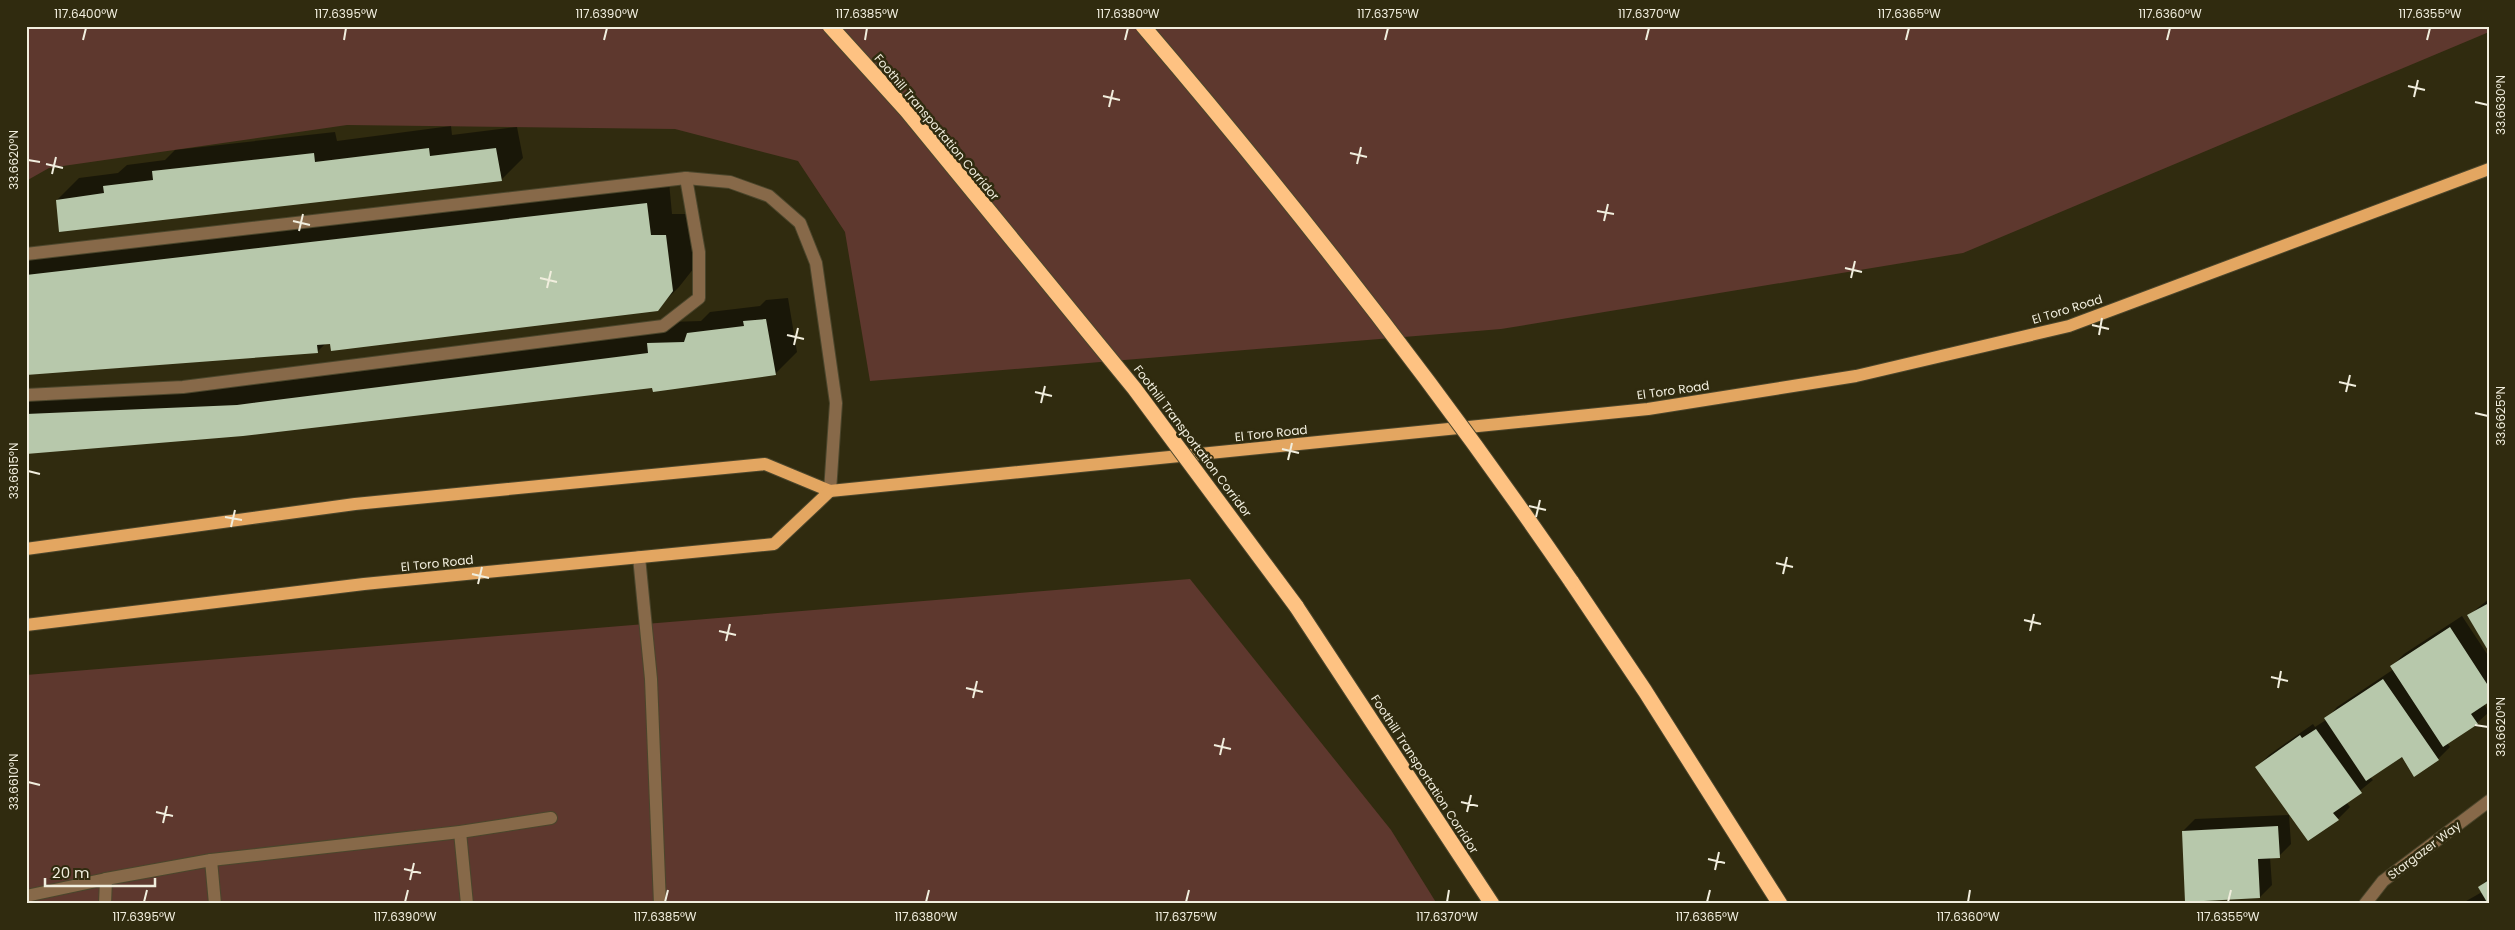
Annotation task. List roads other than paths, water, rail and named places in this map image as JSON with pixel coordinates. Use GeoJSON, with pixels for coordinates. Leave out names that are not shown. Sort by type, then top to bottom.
{"type":"FeatureCollection","features":[{"type":"Feature","properties":{"kind":"highway","name":"Foothill Transportation Corridor"},"geometry":{"type":"LineString","coordinates":[[830,26],[907,112],[1134,388],[1296,606],[1492,904]]}},
{"type":"Feature","properties":{"kind":"highway"},"geometry":{"type":"LineString","coordinates":[[1143,26],[1215,110],[1364,296],[1508,490],[1646,691],[1780,904]]}},
{"type":"Feature","properties":{"kind":"main road","name":"El Toro Road"},"geometry":{"type":"LineString","coordinates":[[26,550],[355,504],[764,464],[830,491],[1648,408],[1856,376],[2069,326],[2489,168]]}},
{"type":"Feature","properties":{"kind":"main road","name":"El Toro Road"},"geometry":{"type":"LineString","coordinates":[[26,626],[364,584],[774,544],[830,491]]}},
{"type":"Feature","properties":{"kind":"street"},"geometry":{"type":"LineString","coordinates":[[26,254],[686,178],[730,182],[770,196],[800,223],[816,263],[836,404],[830,491]]}},
{"type":"Feature","properties":{"kind":"street"},"geometry":{"type":"LineString","coordinates":[[26,395],[183,387],[663,326],[699,298],[699,252],[686,178]]}},
{"type":"Feature","properties":{"kind":"street"},"geometry":{"type":"LineString","coordinates":[[639,557],[651,679],[660,904]]}},
{"type":"Feature","properties":{"kind":"street","name":"Stargazer Way"},"geometry":{"type":"LineString","coordinates":[[2365,904],[2383,881],[2489,801]]}},
{"type":"Feature","properties":{"kind":"street"},"geometry":{"type":"LineString","coordinates":[[26,896],[210,860],[460,832],[552,818]]}},
{"type":"Feature","properties":{"kind":"street"},"geometry":{"type":"LineString","coordinates":[[460,832],[467,904]]}},
{"type":"Feature","properties":{"kind":"street"},"geometry":{"type":"LineString","coordinates":[[210,860],[215,904]]}},
{"type":"Feature","properties":{"kind":"street"},"geometry":{"type":"LineString","coordinates":[[105,904],[106,879]]}}]}
